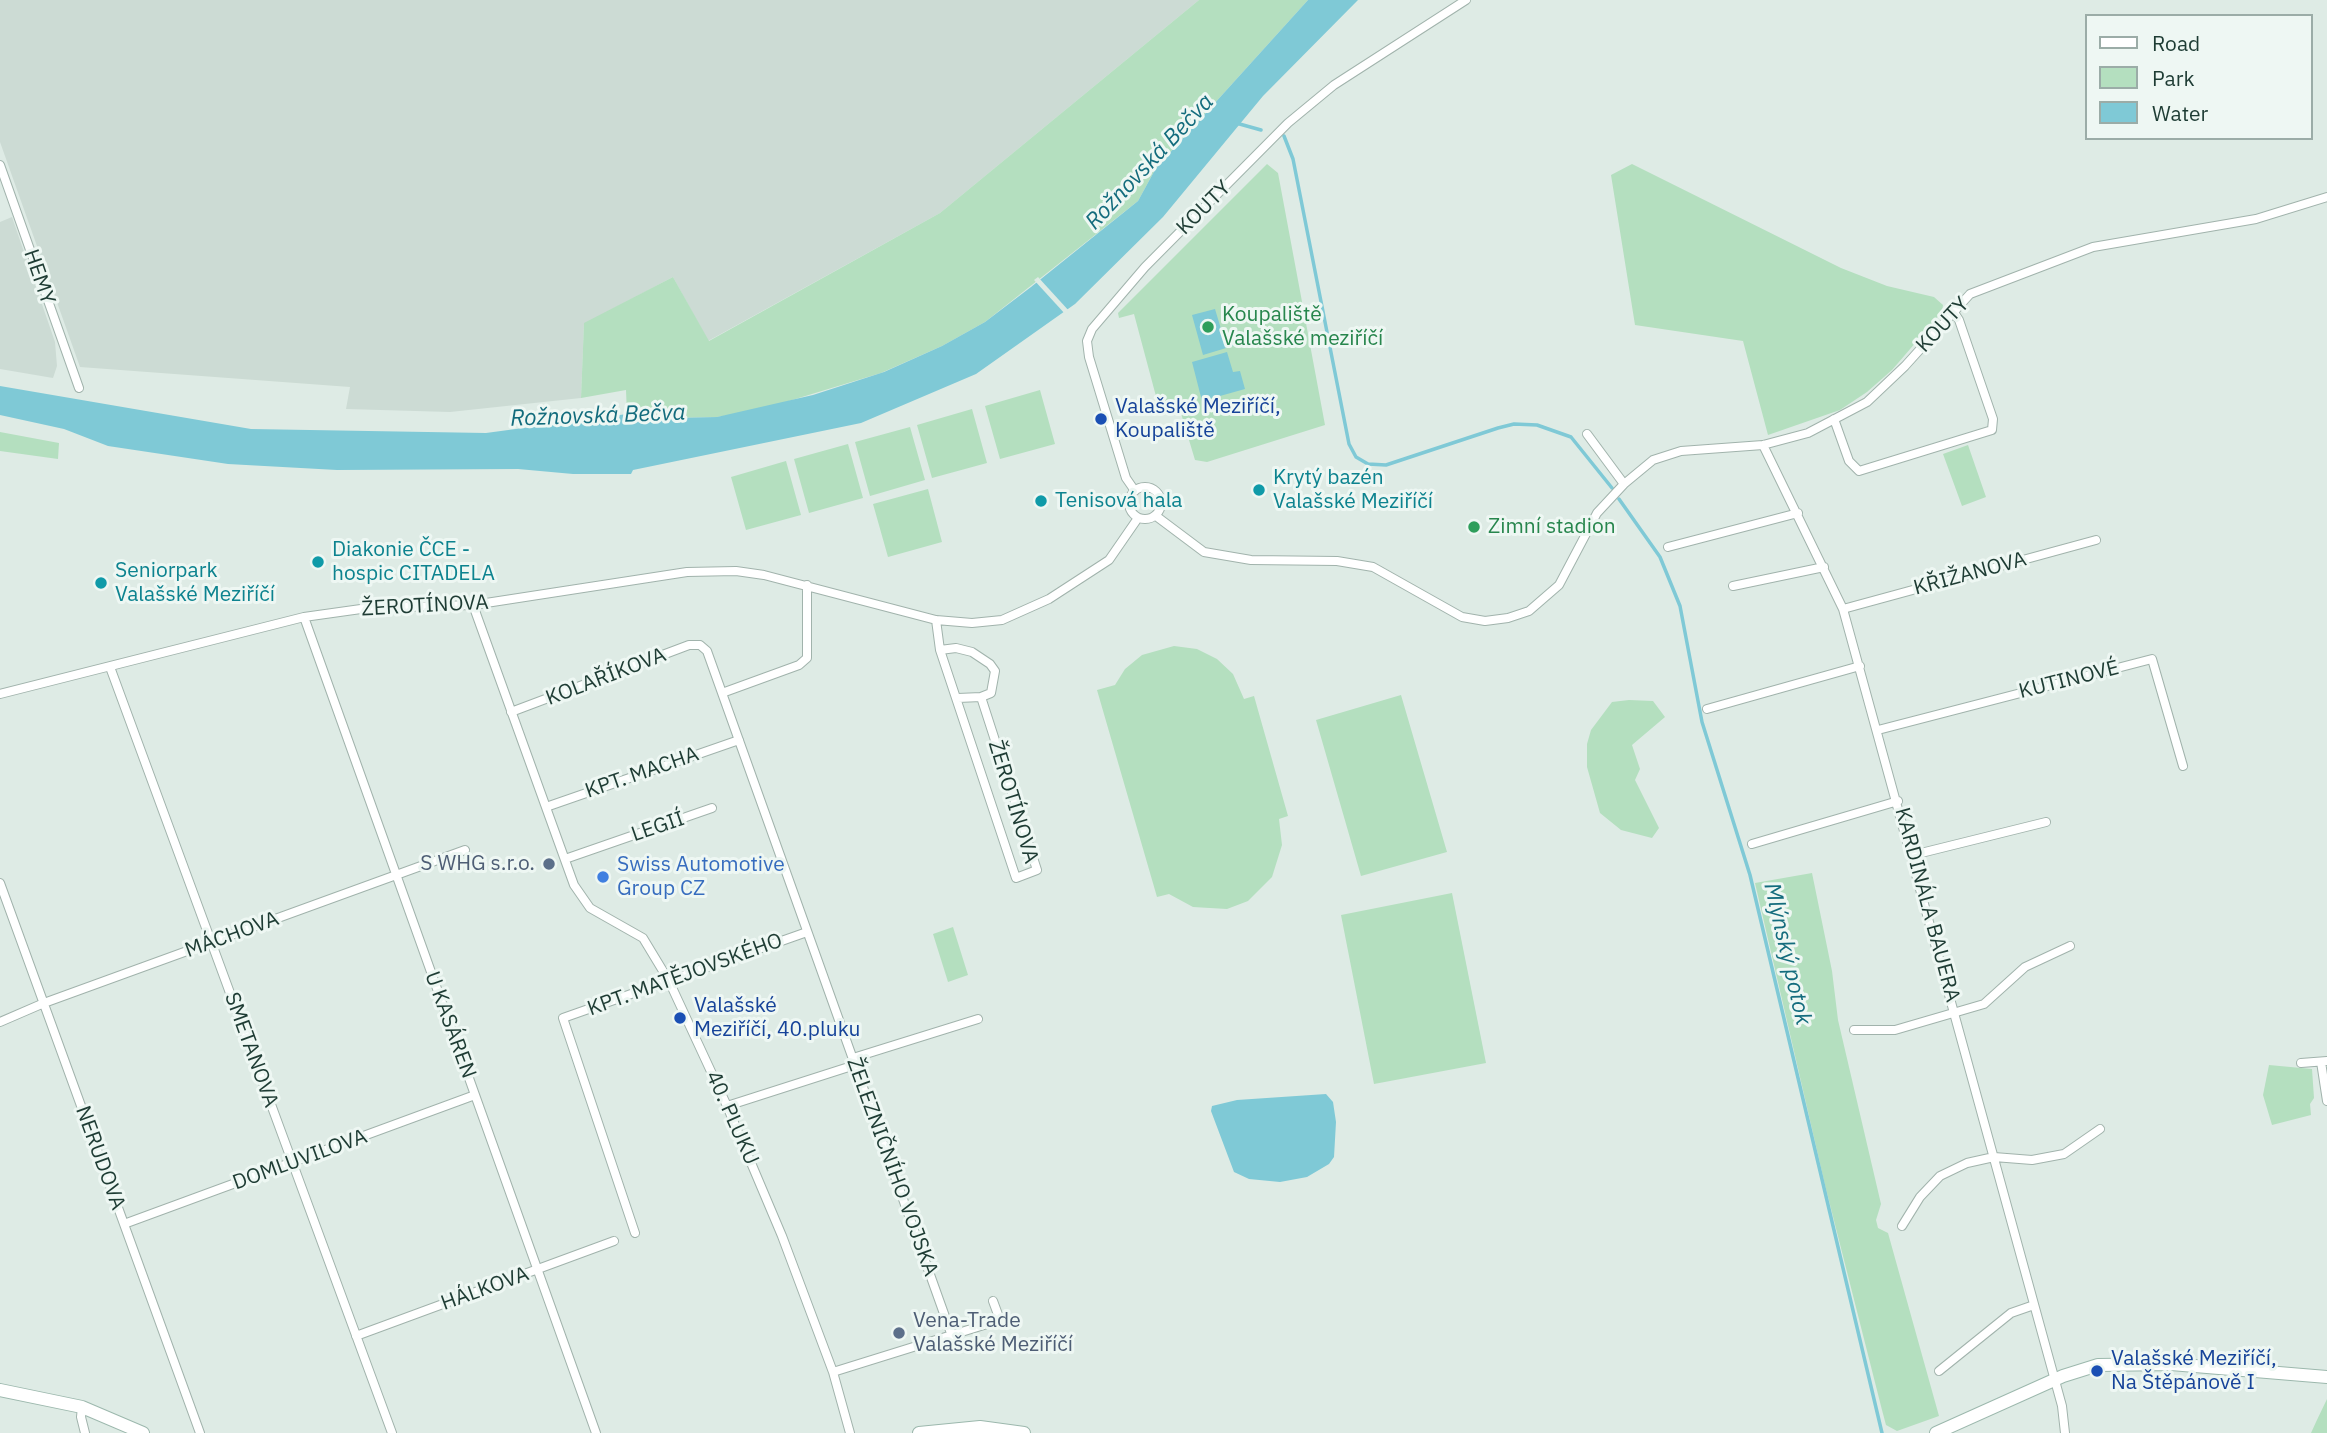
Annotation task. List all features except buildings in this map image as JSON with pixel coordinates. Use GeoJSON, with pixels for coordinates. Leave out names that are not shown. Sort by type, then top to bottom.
{"type":"FeatureCollection","features":[{"type":"Feature","properties":{"kind":"street","name":"KOUTY"},"geometry":{"type":"LineString","coordinates":[[1138,518],[1133,514],[1129,502],[1135,491],[1126,478],[1089,357],[1087,341],[1092,329],[1145,267],[1300,112],[1334,85],[1466,0]]}},
{"type":"Feature","properties":{"kind":"street","name":"HEMY"},"geometry":{"type":"LineString","coordinates":[[0,165],[79,388]]}},
{"type":"Feature","properties":{"kind":"street","name":"KOUTY"},"geometry":{"type":"LineString","coordinates":[[1156,516],[1204,552],[1251,560],[1337,561],[1373,567],[1462,617],[1485,621],[1508,618],[1545,600],[1559,584],[1597,513],[1624,484],[1653,460],[1674,453],[1763,445],[1808,433],[1867,402],[1905,366],[1969,294],[2092,247],[2256,219],[2327,197]]}},
{"type":"Feature","properties":{"kind":"street"},"geometry":{"type":"LineString","coordinates":[[1834,419],[1849,461],[1859,471],[1992,430],[1993,419],[1959,320],[1953,311]]}},
{"type":"Feature","properties":{"kind":"street"},"geometry":{"type":"LineString","coordinates":[[1587,434],[1624,484]]}},
{"type":"Feature","properties":{"kind":"street","name":"KARDINÁLA BAUERA"},"geometry":{"type":"LineString","coordinates":[[1763,445],[1843,609],[1898,801],[2063,1411],[2065,1433]]}},
{"type":"Feature","properties":{"kind":"street"},"geometry":{"type":"LineString","coordinates":[[1135,491],[1147,487],[1158,493],[1162,505],[1156,516],[1144,520],[1138,518]]}},
{"type":"Feature","properties":{"kind":"street"},"geometry":{"type":"LineString","coordinates":[[1668,547],[1798,513]]}},
{"type":"Feature","properties":{"kind":"street","name":"ŽEROTÍNOVA"},"geometry":{"type":"LineString","coordinates":[[0,694],[304,617],[368,608],[473,605],[698,571],[736,571],[807,585],[936,620],[972,623],[1002,620],[1049,598],[1108,560],[1138,518]]}},
{"type":"Feature","properties":{"kind":"street","name":"KŘIŽANOVA"},"geometry":{"type":"LineString","coordinates":[[1843,609],[2096,540]]}},
{"type":"Feature","properties":{"kind":"street"},"geometry":{"type":"LineString","coordinates":[[1733,586],[1824,568]]}},
{"type":"Feature","properties":{"kind":"street"},"geometry":{"type":"LineString","coordinates":[[722,693],[799,665],[807,659],[807,585]]}},
{"type":"Feature","properties":{"kind":"street","name":"40. PLUKU"},"geometry":{"type":"LineString","coordinates":[[473,605],[565,859],[585,902],[643,938],[669,981],[727,1106],[782,1236],[833,1372],[850,1433]]}},
{"type":"Feature","properties":{"kind":"street","name":"U KASÁREN"},"geometry":{"type":"LineString","coordinates":[[304,617],[596,1433]]}},
{"type":"Feature","properties":{"kind":"street","name":"ŽEROTÍNOVA"},"geometry":{"type":"LineString","coordinates":[[936,620],[940,650],[1016,878],[1037,870],[981,697]]}},
{"type":"Feature","properties":{"kind":"street","name":"ŽELEZNIČNÍHO VOJSKA"},"geometry":{"type":"LineString","coordinates":[[700,645],[709,655],[952,1336]]}},
{"type":"Feature","properties":{"kind":"street","name":"KOLAŘÍKOVA"},"geometry":{"type":"LineString","coordinates":[[512,712],[685,647],[700,645]]}},
{"type":"Feature","properties":{"kind":"street"},"geometry":{"type":"LineString","coordinates":[[940,650],[956,648],[972,652],[990,664],[996,680],[991,693],[981,697],[958,698]]}},
{"type":"Feature","properties":{"kind":"street","name":"KUTINOVÉ"},"geometry":{"type":"LineString","coordinates":[[1878,730],[2152,659],[2183,766]]}},
{"type":"Feature","properties":{"kind":"street"},"geometry":{"type":"LineString","coordinates":[[1707,709],[1860,666]]}},
{"type":"Feature","properties":{"kind":"street","name":"SMETANOVA"},"geometry":{"type":"LineString","coordinates":[[110,667],[392,1433]]}},
{"type":"Feature","properties":{"kind":"street","name":"KPT. MACHA"},"geometry":{"type":"LineString","coordinates":[[546,807],[739,740]]}},
{"type":"Feature","properties":{"kind":"street"},"geometry":{"type":"LineString","coordinates":[[1752,845],[1898,801]]}},
{"type":"Feature","properties":{"kind":"street","name":"LEGIÍ"},"geometry":{"type":"LineString","coordinates":[[565,859],[712,808]]}},
{"type":"Feature","properties":{"kind":"street"},"geometry":{"type":"LineString","coordinates":[[1913,856],[2046,822]]}},
{"type":"Feature","properties":{"kind":"street","name":"MÁCHOVA"},"geometry":{"type":"LineString","coordinates":[[0,1022],[44,1003],[464,850]]}},
{"type":"Feature","properties":{"kind":"street","name":"NERUDOVA"},"geometry":{"type":"LineString","coordinates":[[0,883],[200,1433]]}},
{"type":"Feature","properties":{"kind":"street","name":"KPT. MATĚJOVSKÉHO"},"geometry":{"type":"LineString","coordinates":[[635,1233],[563,1018],[807,932]]}},
{"type":"Feature","properties":{"kind":"street"},"geometry":{"type":"LineString","coordinates":[[1854,1030],[1895,1030],[1984,1004],[2025,967],[2070,946]]}},
{"type":"Feature","properties":{"kind":"street"},"geometry":{"type":"LineString","coordinates":[[727,1106],[978,1019]]}},
{"type":"Feature","properties":{"kind":"street"},"geometry":{"type":"LineString","coordinates":[[2301,1063],[2324,1062],[2327,1101]]}},
{"type":"Feature","properties":{"kind":"street","name":"DOMLUVILOVA"},"geometry":{"type":"LineString","coordinates":[[124,1224],[475,1095]]}},
{"type":"Feature","properties":{"kind":"street"},"geometry":{"type":"LineString","coordinates":[[1902,1226],[1920,1197],[1940,1176],[1967,1163],[1994,1157],[2032,1160],[2064,1154],[2100,1129]]}},
{"type":"Feature","properties":{"kind":"street","name":"HÁLKOVA"},"geometry":{"type":"LineString","coordinates":[[356,1336],[614,1241]]}},
{"type":"Feature","properties":{"kind":"street"},"geometry":{"type":"LineString","coordinates":[[833,1372],[1000,1320],[993,1301]]}},
{"type":"Feature","properties":{"kind":"street"},"geometry":{"type":"LineString","coordinates":[[1939,1371],[2011,1313],[2034,1305]]}},
{"type":"Feature","properties":{"kind":"street"},"geometry":{"type":"LineString","coordinates":[[1936,1433],[2054,1379],[2098,1365],[2125,1362],[2327,1377]]}},
{"type":"Feature","properties":{"kind":"street"},"geometry":{"type":"LineString","coordinates":[[0,1390],[82,1407],[143,1433]]}},
{"type":"Feature","properties":{"kind":"street"},"geometry":{"type":"LineString","coordinates":[[82,1407],[81,1417],[85,1433]]}},
{"type":"Feature","properties":{"kind":"street"},"geometry":{"type":"LineString","coordinates":[[919,1433],[980,1427],[1024,1433]]}},
{"type":"Feature","properties":{"kind":"shaded area"},"geometry":{"type":"Polygon","coordinates":[[[0,0],[1199,0],[940,213],[708,341],[673,277],[584,324],[581,398],[450,412],[346,409],[350,387],[80,367],[0,142],[0,0]]]}},
{"type":"Feature","properties":{"kind":"shaded area"},"geometry":{"type":"Polygon","coordinates":[[[12,217],[55,342],[57,366],[53,378],[0,369],[0,222],[12,217]]]}},
{"type":"Feature","properties":{"kind":"green space"},"geometry":{"type":"Polygon","coordinates":[[[1199,0],[1308,0],[1156,168],[1138,201],[985,322],[942,346],[881,373],[756,411],[717,417],[631,419],[627,414],[626,390],[581,398],[584,323],[673,277],[709,341],[940,213],[1199,0]]]}},
{"type":"Feature","properties":{"kind":"green space"},"geometry":{"type":"Polygon","coordinates":[[[1267,164],[1278,173],[1325,425],[1207,462],[1195,460],[1180,410],[1161,415],[1134,314],[1119,318],[1118,313],[1267,164]]]}},
{"type":"Feature","properties":{"kind":"green space"},"geometry":{"type":"Polygon","coordinates":[[[1632,164],[1841,268],[1887,286],[1934,297],[1943,305],[1942,312],[1892,370],[1867,392],[1840,410],[1768,435],[1743,341],[1635,325],[1611,175],[1632,164]]]}},
{"type":"Feature","properties":{"kind":"green space"},"geometry":{"type":"Polygon","coordinates":[[[1040,390],[1055,444],[1000,459],[985,406],[1040,390]]]}},
{"type":"Feature","properties":{"kind":"green space"},"geometry":{"type":"Polygon","coordinates":[[[972,409],[987,463],[932,478],[917,425],[972,409]]]}},
{"type":"Feature","properties":{"kind":"green space"},"geometry":{"type":"Polygon","coordinates":[[[910,427],[925,480],[870,496],[855,442],[910,427]]]}},
{"type":"Feature","properties":{"kind":"green space"},"geometry":{"type":"Polygon","coordinates":[[[0,432],[59,443],[58,459],[0,451],[0,432]]]}},
{"type":"Feature","properties":{"kind":"green space"},"geometry":{"type":"Polygon","coordinates":[[[848,444],[863,498],[809,513],[794,459],[848,444]]]}},
{"type":"Feature","properties":{"kind":"green space"},"geometry":{"type":"Polygon","coordinates":[[[1968,445],[1986,497],[1962,506],[1943,454],[1968,445]]]}},
{"type":"Feature","properties":{"kind":"green space"},"geometry":{"type":"Polygon","coordinates":[[[786,461],[801,515],[746,530],[731,477],[786,461]]]}},
{"type":"Feature","properties":{"kind":"green space"},"geometry":{"type":"Polygon","coordinates":[[[928,489],[942,542],[888,557],[873,504],[928,489]]]}},
{"type":"Feature","properties":{"kind":"green space"},"geometry":{"type":"Polygon","coordinates":[[[1174,646],[1197,649],[1217,659],[1233,674],[1244,699],[1254,696],[1288,816],[1279,819],[1282,845],[1272,877],[1248,901],[1227,909],[1193,907],[1169,894],[1157,897],[1097,690],[1115,685],[1125,669],[1142,655],[1174,646]]]}},
{"type":"Feature","properties":{"kind":"green space"},"geometry":{"type":"Polygon","coordinates":[[[1401,695],[1447,852],[1361,876],[1316,720],[1401,695]]]}},
{"type":"Feature","properties":{"kind":"green space"},"geometry":{"type":"Polygon","coordinates":[[[1653,701],[1665,717],[1632,745],[1640,769],[1635,780],[1659,828],[1652,838],[1621,830],[1600,813],[1587,767],[1587,744],[1591,730],[1612,702],[1653,701]]]}},
{"type":"Feature","properties":{"kind":"green space"},"geometry":{"type":"Polygon","coordinates":[[[1812,873],[1832,971],[1838,1020],[1881,1204],[1876,1220],[1878,1228],[1888,1233],[1939,1416],[1897,1431],[1886,1425],[1882,1410],[1825,1185],[1755,883],[1812,873]]]}},
{"type":"Feature","properties":{"kind":"green space"},"geometry":{"type":"Polygon","coordinates":[[[1452,893],[1486,1063],[1374,1084],[1341,915],[1452,893]]]}},
{"type":"Feature","properties":{"kind":"green space"},"geometry":{"type":"Polygon","coordinates":[[[953,927],[968,975],[948,982],[933,934],[953,927]]]}},
{"type":"Feature","properties":{"kind":"green space"},"geometry":{"type":"Polygon","coordinates":[[[2269,1065],[2312,1069],[2314,1098],[2310,1104],[2311,1115],[2272,1125],[2263,1095],[2269,1065]]]}},
{"type":"Feature","properties":{"kind":"green space"},"geometry":{"type":"Polygon","coordinates":[[[2327,1399],[2327,1433],[2311,1433],[2316,1422],[2327,1399]]]}},
{"type":"Feature","properties":{"kind":"water"},"geometry":{"type":"Polygon","coordinates":[[[1308,0],[1358,0],[1263,96],[1163,217],[1075,304],[976,374],[861,423],[633,470],[631,474],[573,474],[518,469],[337,470],[228,464],[108,446],[64,429],[0,415],[0,386],[251,429],[486,433],[627,414],[631,419],[717,417],[813,395],[884,372],[942,346],[985,322],[1031,287],[1138,201],[1156,168],[1308,0]]]}},
{"type":"Feature","properties":{"kind":"water","name":"Koupaliště Valašské meziříčí"},"geometry":{"type":"Polygon","coordinates":[[[1215,309],[1224,339],[1230,338],[1233,346],[1203,355],[1192,315],[1215,309]]]}},
{"type":"Feature","properties":{"kind":"water"},"geometry":{"type":"Polygon","coordinates":[[[1227,352],[1233,372],[1240,371],[1245,389],[1202,401],[1192,362],[1227,352]]]}},
{"type":"Feature","properties":{"kind":"water"},"geometry":{"type":"Polygon","coordinates":[[[1326,1094],[1333,1102],[1336,1122],[1334,1157],[1329,1164],[1307,1177],[1280,1182],[1249,1179],[1234,1172],[1211,1111],[1212,1106],[1237,1100],[1326,1094]]]}},
{"type":"Feature","properties":{"kind":"pier"},"geometry":{"type":"Polygon","coordinates":[[[1038,277],[1070,312],[1066,315],[1034,280],[1038,277]]]}},
{"type":"Feature","properties":{"kind":"waterway","name":"Mlýnský potok"},"geometry":{"type":"LineString","coordinates":[[1236,123],[1261,130]]}},
{"type":"Feature","properties":{"kind":"waterway","name":"Mlýnský potok"},"geometry":{"type":"LineString","coordinates":[[1284,136],[1293,159],[1349,444],[1356,457],[1368,464],[1386,465],[1498,428],[1514,424],[1537,425],[1571,437],[1612,488]]}},
{"type":"Feature","properties":{"kind":"waterway","name":"Mlýnský potok"},"geometry":{"type":"LineString","coordinates":[[1619,499],[1660,557],[1680,606],[1702,722],[1750,875],[1882,1433]]}},
{"type":"Feature","properties":{"kind":"place","name":"Koupaliště Valašské meziříčí"},"geometry":{"type":"Point","coordinates":[1208,327]}},
{"type":"Feature","properties":{"kind":"place","name":"Valašské Meziříčí, Koupaliště"},"geometry":{"type":"Point","coordinates":[1101,419]}},
{"type":"Feature","properties":{"kind":"place","name":"Krytý bazén Valašské Meziříčí"},"geometry":{"type":"Point","coordinates":[1259,490]}},
{"type":"Feature","properties":{"kind":"place","name":"Tenisová hala"},"geometry":{"type":"Point","coordinates":[1041,501]}},
{"type":"Feature","properties":{"kind":"place","name":"Zimní stadion"},"geometry":{"type":"Point","coordinates":[1474,527]}},
{"type":"Feature","properties":{"kind":"place","name":"Diakonie ČCE - hospic CITADELA"},"geometry":{"type":"Point","coordinates":[318,562]}},
{"type":"Feature","properties":{"kind":"place","name":"Seniorpark Valašské Meziříčí"},"geometry":{"type":"Point","coordinates":[101,583]}},
{"type":"Feature","properties":{"kind":"place","name":"S WHG s.r.o."},"geometry":{"type":"Point","coordinates":[549,864]}},
{"type":"Feature","properties":{"kind":"place","name":"Swiss Automotive Group CZ"},"geometry":{"type":"Point","coordinates":[603,877]}},
{"type":"Feature","properties":{"kind":"place","name":"Valašské Meziříčí, 40.pluku"},"geometry":{"type":"Point","coordinates":[680,1018]}},
{"type":"Feature","properties":{"kind":"place","name":"Vena-Trade Valašské Meziříčí"},"geometry":{"type":"Point","coordinates":[899,1333]}},
{"type":"Feature","properties":{"kind":"place","name":"Valašské Meziříčí, Na Štěpánově I"},"geometry":{"type":"Point","coordinates":[2097,1371]}},
{"type":"Feature","properties":{"kind":"water label","name":"Rožnovská Bečva"},"geometry":{"type":"Point","coordinates":[1150,162]}},
{"type":"Feature","properties":{"kind":"water label","name":"Rožnovská Bečva"},"geometry":{"type":"Point","coordinates":[598,416]}}]}
